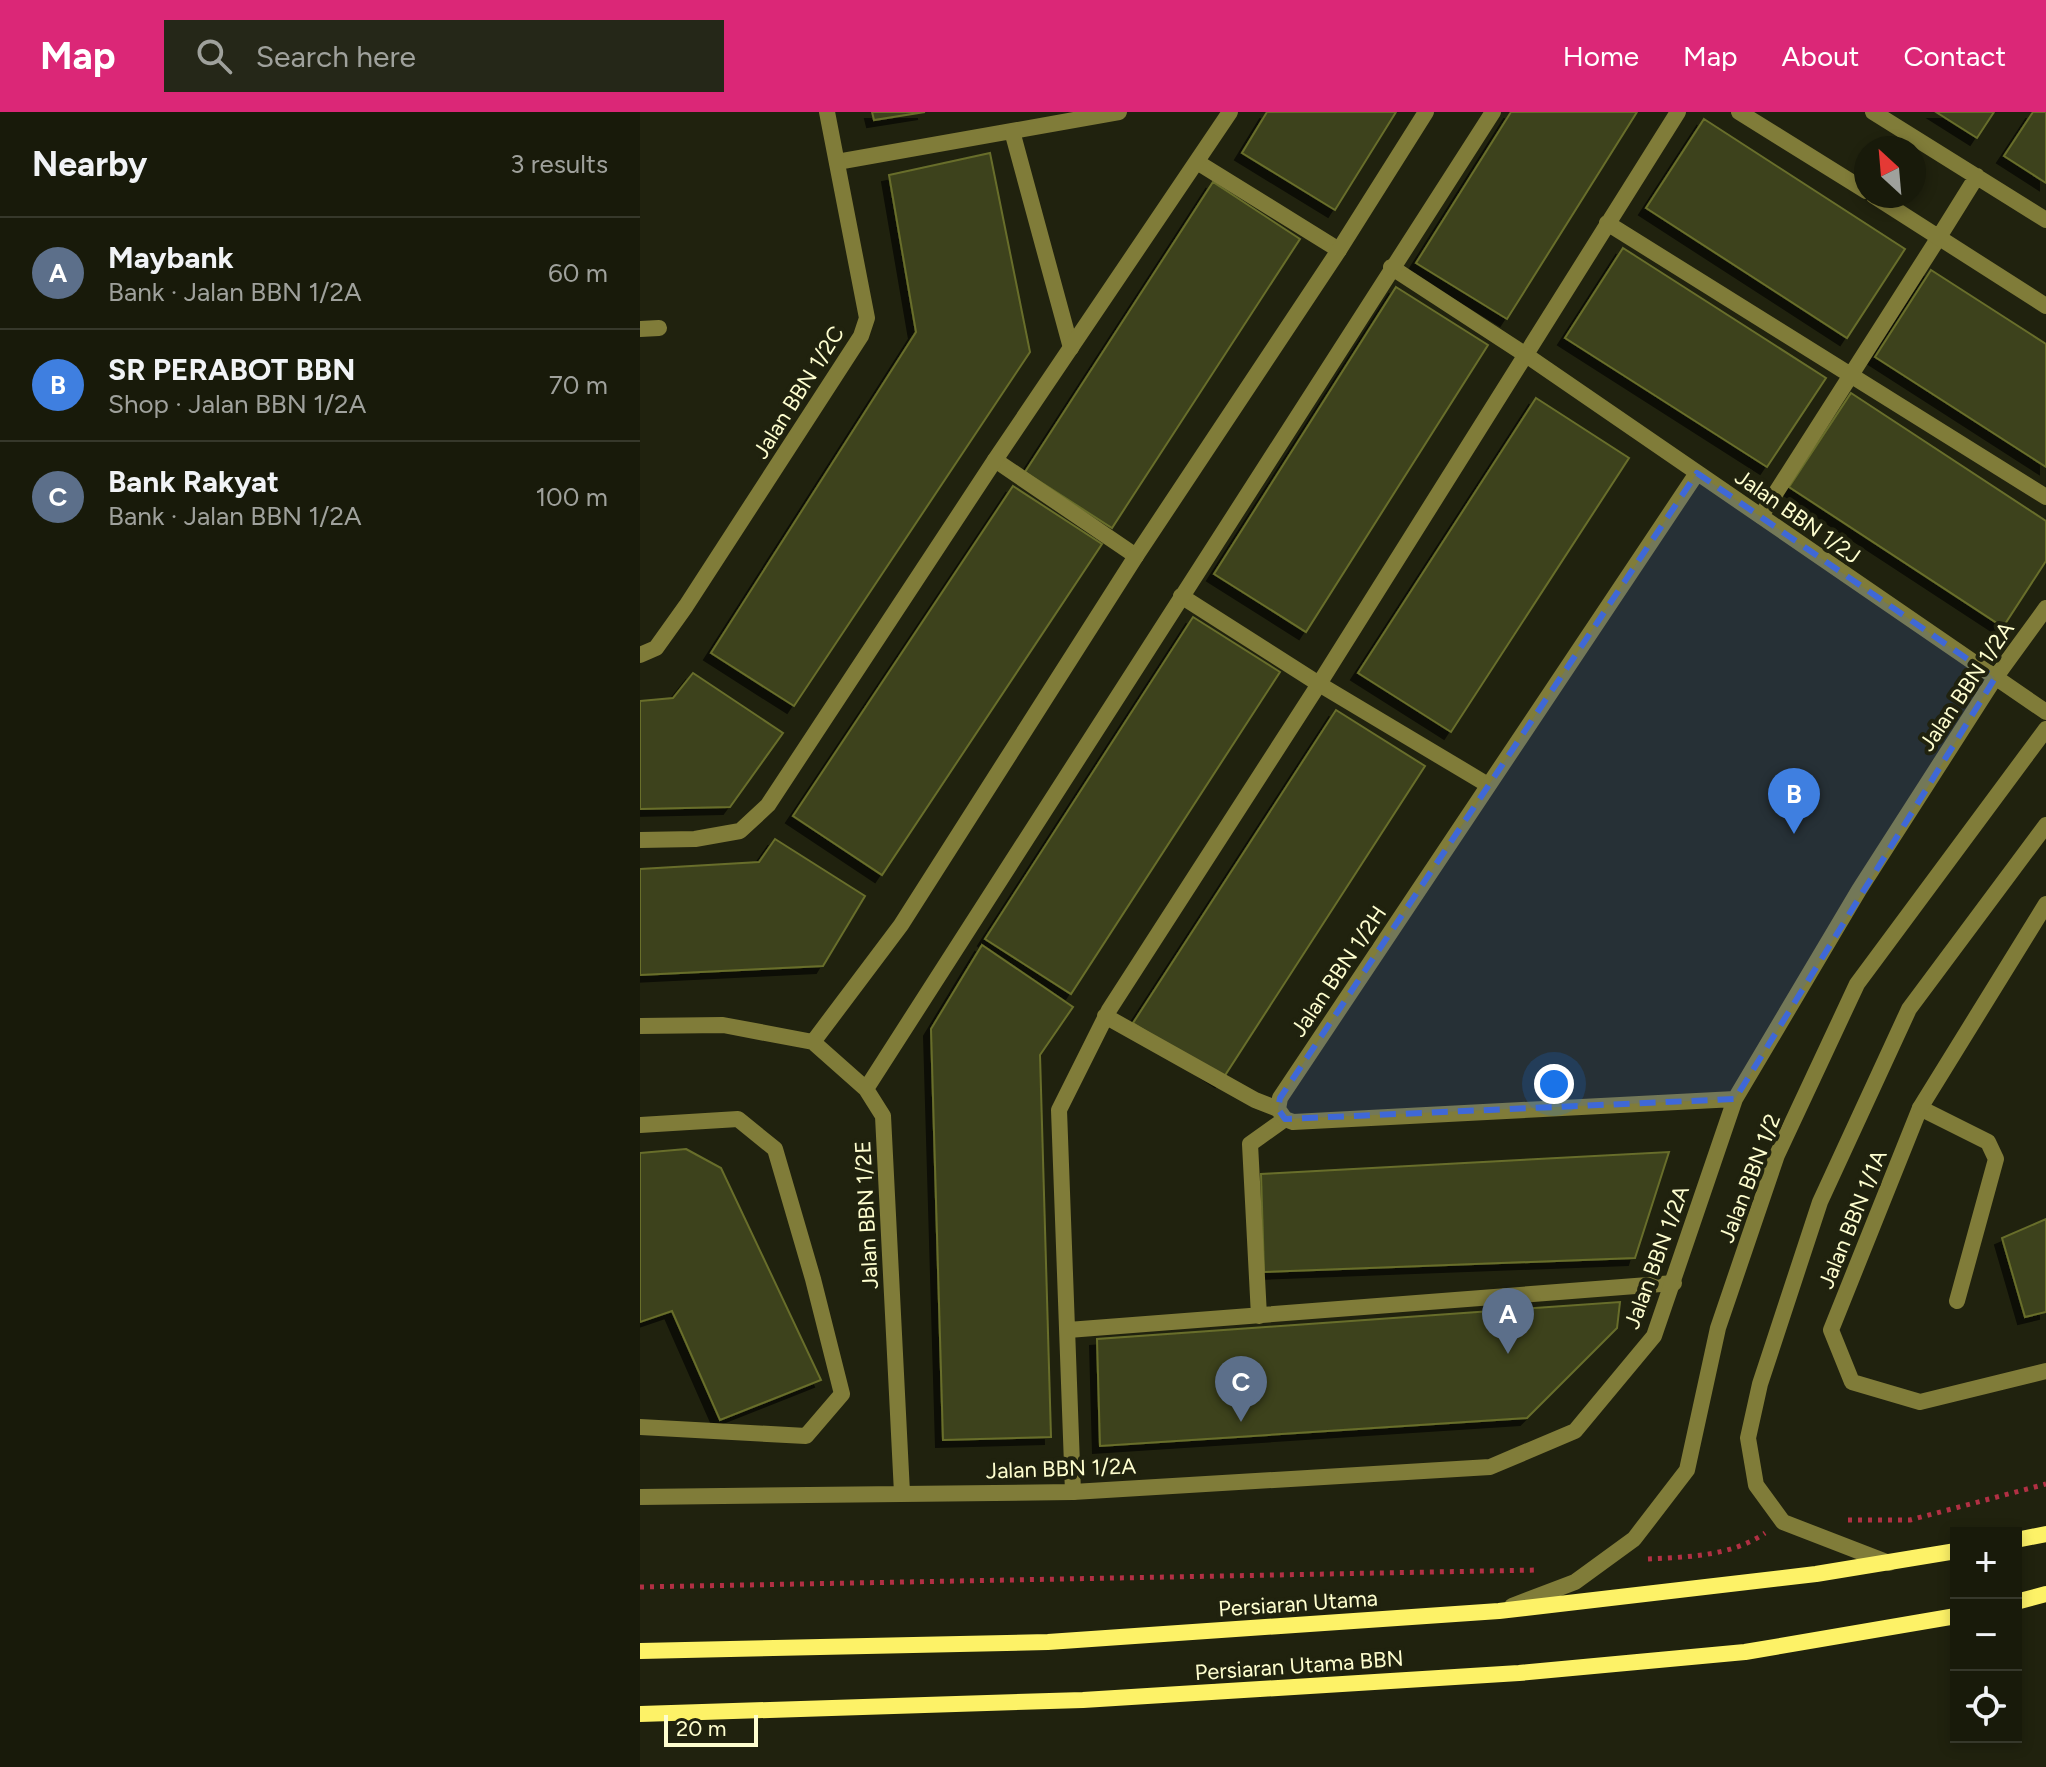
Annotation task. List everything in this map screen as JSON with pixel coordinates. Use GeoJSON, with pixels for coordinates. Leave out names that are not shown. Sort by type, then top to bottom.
{"type":"FeatureCollection","features":[{"type":"Feature","properties":{"kind":"main road"},"geometry":{"type":"LineString","coordinates":[[2022,1539],[2046,1534]]}},
{"type":"Feature","properties":{"kind":"main road","name":"Persiaran Utama"},"geometry":{"type":"LineString","coordinates":[[642,1650],[1048,1642],[1499,1611],[1889,1563],[1950,1552]]}},
{"type":"Feature","properties":{"kind":"main road"},"geometry":{"type":"LineString","coordinates":[[2022,1600],[2046,1594]]}},
{"type":"Feature","properties":{"kind":"main road","name":"Persiaran Utama BBN"},"geometry":{"type":"LineString","coordinates":[[640,1714],[1083,1700],[1519,1673],[1745,1652],[1950,1617]]}},
{"type":"Feature","properties":{"kind":"street","name":"Jalan BBN 1/2C"},"geometry":{"type":"LineString","coordinates":[[640,655],[656,648],[686,606],[861,336],[867,318],[865,300],[827,112]]}},
{"type":"Feature","properties":{"kind":"street"},"geometry":{"type":"LineString","coordinates":[[837,162],[1119,112]]}},
{"type":"Feature","properties":{"kind":"street"},"geometry":{"type":"LineString","coordinates":[[640,840],[695,839],[740,831],[768,805],[995,460],[1230,112]]}},
{"type":"Feature","properties":{"kind":"street"},"geometry":{"type":"LineString","coordinates":[[640,1026],[723,1025],[813,1042],[901,925],[1136,556],[1339,250],[1426,112]]}},
{"type":"Feature","properties":{"kind":"street"},"geometry":{"type":"LineString","coordinates":[[866,1089],[1493,112]]}},
{"type":"Feature","properties":{"kind":"street"},"geometry":{"type":"LineString","coordinates":[[1073,1492],[1059,1110],[1105,1016],[1319,684],[1678,112]]}},
{"type":"Feature","properties":{"kind":"street"},"geometry":{"type":"LineString","coordinates":[[1739,112],[1854,184]]}},
{"type":"Feature","properties":{"kind":"street"},"geometry":{"type":"LineString","coordinates":[[1873,112],[2046,220]]}},
{"type":"Feature","properties":{"kind":"street"},"geometry":{"type":"LineString","coordinates":[[1012,131],[1071,348]]}},
{"type":"Feature","properties":{"kind":"street"},"geometry":{"type":"LineString","coordinates":[[1197,162],[1339,250]]}},
{"type":"Feature","properties":{"kind":"street"},"geometry":{"type":"LineString","coordinates":[[1761,516],[1977,176]]}},
{"type":"Feature","properties":{"kind":"street"},"geometry":{"type":"LineString","coordinates":[[1893,208],[2046,306]]}},
{"type":"Feature","properties":{"kind":"street"},"geometry":{"type":"LineString","coordinates":[[1607,223],[2046,497]]}},
{"type":"Feature","properties":{"kind":"street","name":"Jalan BBN 1/2J"},"geometry":{"type":"LineString","coordinates":[[1391,267],[1526,355],[2046,712]]}},
{"type":"Feature","properties":{"kind":"street"},"geometry":{"type":"LineString","coordinates":[[640,329],[659,328]]}},
{"type":"Feature","properties":{"kind":"street"},"geometry":{"type":"LineString","coordinates":[[995,460],[1136,556]]}},
{"type":"Feature","properties":{"kind":"street","name":"Jalan BBN 1/2H"},"geometry":{"type":"LineString","coordinates":[[1282,1114],[1280,1098],[1697,473]]}},
{"type":"Feature","properties":{"kind":"street"},"geometry":{"type":"LineString","coordinates":[[1181,596],[1319,684],[1488,785]]}},
{"type":"Feature","properties":{"kind":"street","name":"Jalan BBN 1/2A"},"geometry":{"type":"LineString","coordinates":[[640,1497],[1073,1492],[1490,1467],[1575,1431],[1654,1336],[1735,1099],[1859,890],[1995,678],[2046,608]]}},
{"type":"Feature","properties":{"kind":"street","name":"Jalan BBN 1/2"},"geometry":{"type":"LineString","coordinates":[[1499,1611],[1575,1582],[1634,1539],[1687,1470],[1718,1328],[1777,1155],[1857,984],[2046,729]]}},
{"type":"Feature","properties":{"kind":"street"},"geometry":{"type":"LineString","coordinates":[[1889,1563],[1783,1522],[1756,1485],[1748,1438],[1760,1384],[1820,1202],[1909,1009],[2046,825]]}},
{"type":"Feature","properties":{"kind":"street","name":"Jalan BBN 1/1A"},"geometry":{"type":"LineString","coordinates":[[2046,904],[1920,1108],[1831,1330],[1852,1382],[1920,1402],[2046,1371]]}},
{"type":"Feature","properties":{"kind":"street"},"geometry":{"type":"LineString","coordinates":[[1105,1016],[1293,1122],[1735,1099]]}},
{"type":"Feature","properties":{"kind":"street","name":"Jalan BBN 1/2E"},"geometry":{"type":"LineString","coordinates":[[813,1042],[866,1089],[883,1116],[902,1493]]}},
{"type":"Feature","properties":{"kind":"street"},"geometry":{"type":"LineString","coordinates":[[1920,1108],[1988,1142],[1996,1159],[1957,1301]]}},
{"type":"Feature","properties":{"kind":"street"},"geometry":{"type":"LineString","coordinates":[[1259,1316],[1250,1144],[1282,1114]]}},
{"type":"Feature","properties":{"kind":"street"},"geometry":{"type":"LineString","coordinates":[[640,1125],[738,1119],[775,1149],[842,1394],[806,1436],[640,1427]]}},
{"type":"Feature","properties":{"kind":"street"},"geometry":{"type":"LineString","coordinates":[[1068,1330],[1674,1283]]}},
{"type":"Feature","properties":{"kind":"path"},"geometry":{"type":"LineString","coordinates":[[1834,1521],[1910,1520],[2046,1484]]}},
{"type":"Feature","properties":{"kind":"path"},"geometry":{"type":"LineString","coordinates":[[1634,1539],[1648,1559],[1692,1557],[1749,1544],[1783,1522]]}},
{"type":"Feature","properties":{"kind":"path"},"geometry":{"type":"LineString","coordinates":[[640,1587],[1542,1570]]}},
{"type":"Feature","properties":{"kind":"highlighted area"},"geometry":{"type":"Polygon","coordinates":[[[1697,473],[1995,678],[1735,1099],[1285,1119],[1278,1109],[1280,1098],[1697,473]]]}},
{"type":"Feature","properties":{"kind":"building"},"geometry":{"type":"Polygon","coordinates":[[[872,112],[925,112],[874,120],[872,112]]]}},
{"type":"Feature","properties":{"kind":"building"},"geometry":{"type":"Polygon","coordinates":[[[1267,112],[1396,112],[1335,210],[1242,153],[1267,112]]]}},
{"type":"Feature","properties":{"kind":"building"},"geometry":{"type":"Polygon","coordinates":[[[1511,112],[1637,112],[1507,319],[1416,263],[1511,112]]]}},
{"type":"Feature","properties":{"kind":"building"},"geometry":{"type":"Polygon","coordinates":[[[1936,112],[1994,112],[1977,138],[1936,112]]]}},
{"type":"Feature","properties":{"kind":"building"},"geometry":{"type":"Polygon","coordinates":[[[2033,112],[2046,112],[2046,183],[2004,156],[2033,112]]]}},
{"type":"Feature","properties":{"kind":"building"},"geometry":{"type":"Polygon","coordinates":[[[1704,119],[1905,249],[1847,338],[1646,208],[1704,119]]]}},
{"type":"Feature","properties":{"kind":"building"},"geometry":{"type":"Polygon","coordinates":[[[990,153],[1030,352],[794,706],[711,653],[916,332],[889,175],[990,153]]]}},
{"type":"Feature","properties":{"kind":"building"},"geometry":{"type":"Polygon","coordinates":[[[1213,182],[1300,239],[1112,528],[1025,472],[1213,182]]]}},
{"type":"Feature","properties":{"kind":"building"},"geometry":{"type":"Polygon","coordinates":[[[1623,248],[1826,378],[1767,467],[1565,338],[1623,248]]]}},
{"type":"Feature","properties":{"kind":"building"},"geometry":{"type":"Polygon","coordinates":[[[1931,270],[2046,344],[2046,467],[1875,357],[1931,270]]]}},
{"type":"Feature","properties":{"kind":"building"},"geometry":{"type":"Polygon","coordinates":[[[1396,287],[1488,345],[1306,632],[1214,574],[1396,287]]]}},
{"type":"Feature","properties":{"kind":"building"},"geometry":{"type":"Polygon","coordinates":[[[1851,393],[2046,521],[2046,561],[2003,627],[1789,487],[1851,393]]]}},
{"type":"Feature","properties":{"kind":"building"},"geometry":{"type":"Polygon","coordinates":[[[1536,398],[1629,458],[1451,732],[1358,673],[1536,398]]]}},
{"type":"Feature","properties":{"kind":"building"},"geometry":{"type":"Polygon","coordinates":[[[1013,486],[1102,544],[882,875],[793,816],[1013,486]]]}},
{"type":"Feature","properties":{"kind":"building"},"geometry":{"type":"Polygon","coordinates":[[[1193,617],[1280,672],[1071,994],[985,939],[1193,617]]]}},
{"type":"Feature","properties":{"kind":"building"},"geometry":{"type":"Polygon","coordinates":[[[693,673],[783,733],[730,807],[640,809],[640,701],[673,698],[693,673]]]}},
{"type":"Feature","properties":{"kind":"building"},"geometry":{"type":"Polygon","coordinates":[[[1336,710],[1425,766],[1222,1080],[1133,1023],[1336,710]]]}},
{"type":"Feature","properties":{"kind":"building"},"geometry":{"type":"Polygon","coordinates":[[[775,839],[865,896],[823,966],[640,975],[640,869],[759,862],[775,839]]]}},
{"type":"Feature","properties":{"kind":"building"},"geometry":{"type":"Polygon","coordinates":[[[982,945],[1073,1007],[1040,1055],[1051,1437],[943,1440],[931,1029],[982,945]]]}},
{"type":"Feature","properties":{"kind":"building"},"geometry":{"type":"Polygon","coordinates":[[[686,1149],[721,1168],[821,1380],[720,1420],[672,1311],[640,1322],[640,1153],[686,1149]]]}},
{"type":"Feature","properties":{"kind":"building"},"geometry":{"type":"Polygon","coordinates":[[[1669,1152],[1635,1258],[1264,1272],[1261,1174],[1669,1152]]]}},
{"type":"Feature","properties":{"kind":"building"},"geometry":{"type":"Polygon","coordinates":[[[2046,1219],[2046,1312],[2025,1317],[2002,1238],[2046,1219]]]}},
{"type":"Feature","properties":{"kind":"building"},"geometry":{"type":"Polygon","coordinates":[[[1620,1302],[1617,1328],[1527,1418],[1100,1446],[1097,1339],[1620,1302]]]}},
{"type":"Feature","properties":{"kind":"place","name":"SR PERABOT BBN"},"geometry":{"type":"Point","coordinates":[1794,834]}},
{"type":"Feature","properties":{"kind":"place","name":"Maybank"},"geometry":{"type":"Point","coordinates":[1508,1354]}},
{"type":"Feature","properties":{"kind":"place","name":"Bank Rakyat"},"geometry":{"type":"Point","coordinates":[1241,1422]}}]}
